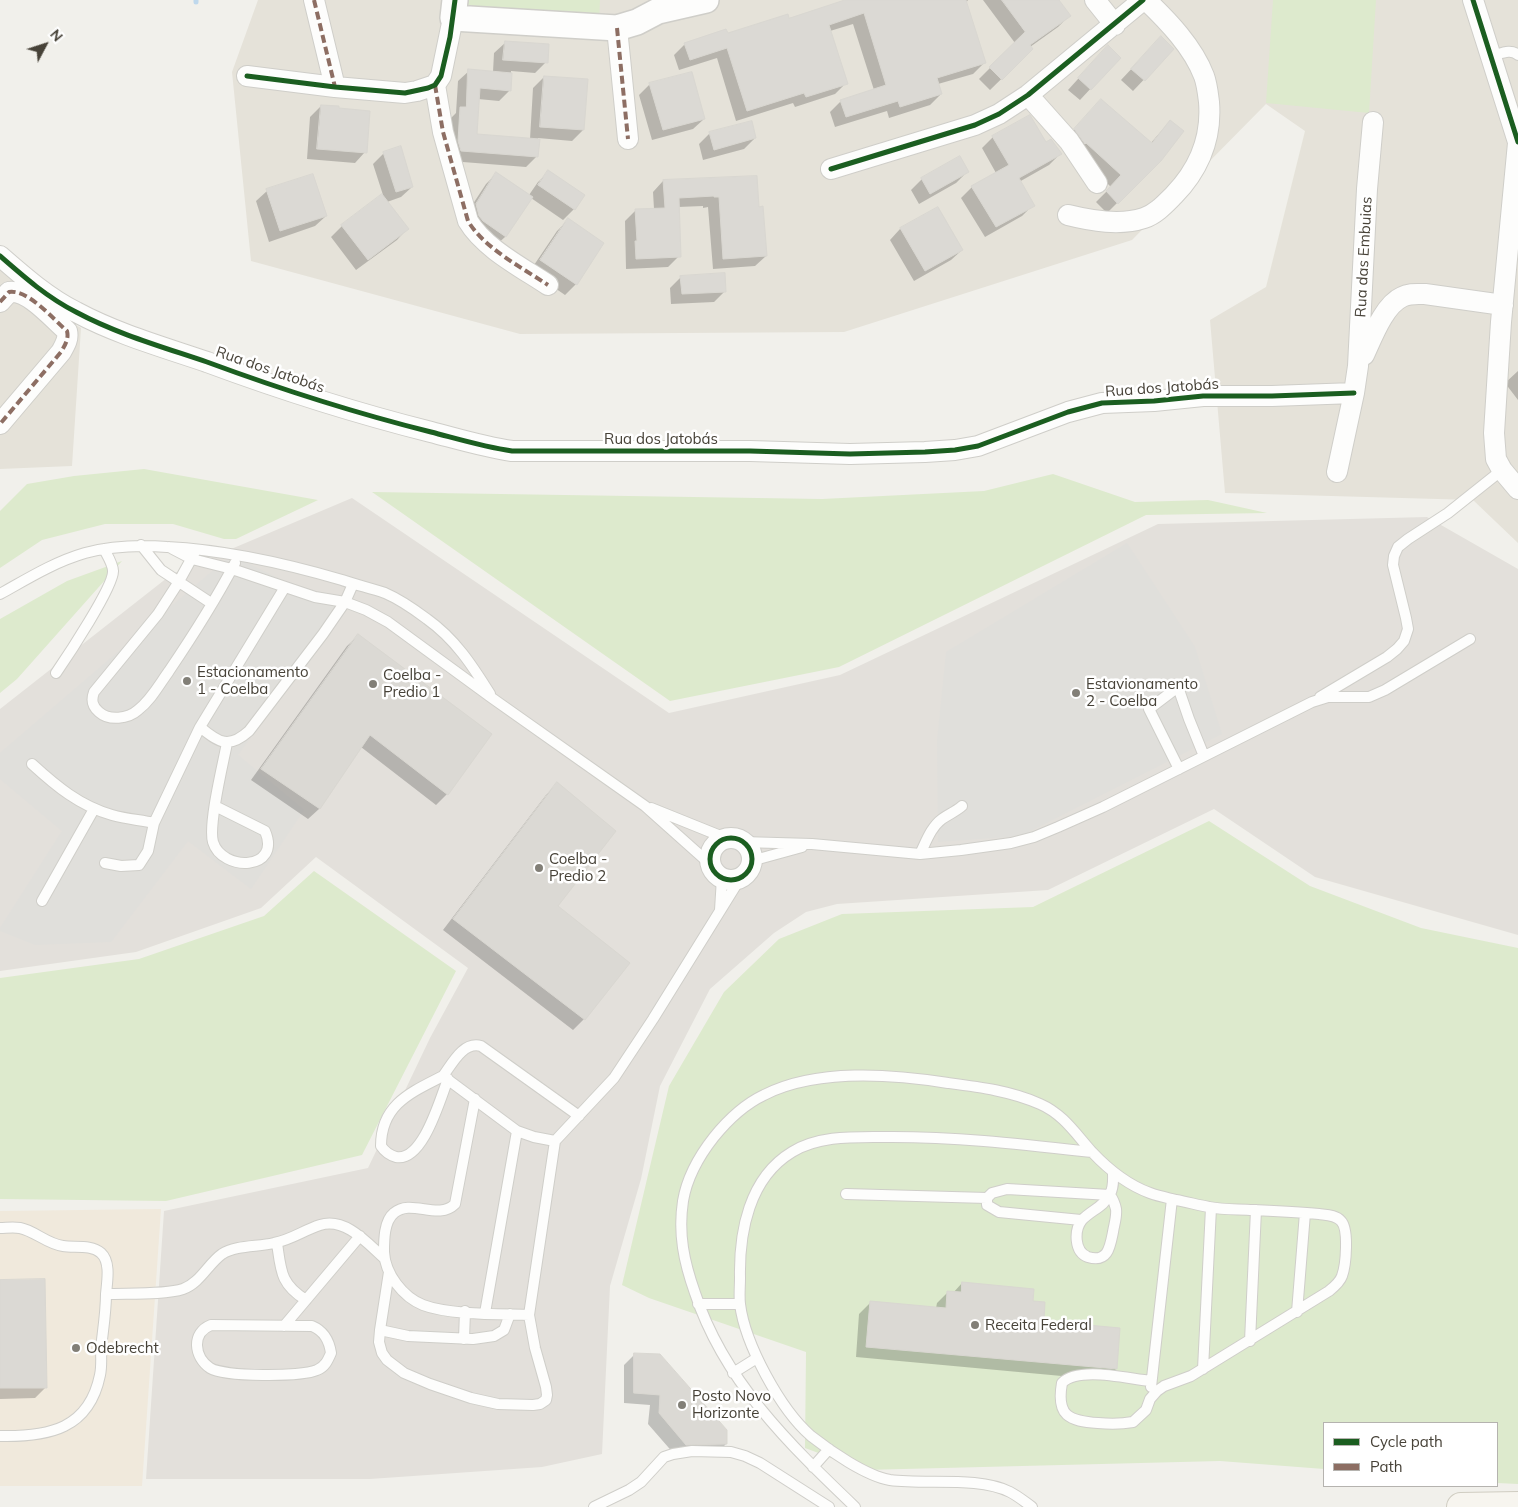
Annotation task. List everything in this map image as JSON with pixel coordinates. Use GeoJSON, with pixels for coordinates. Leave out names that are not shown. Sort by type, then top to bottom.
{"type":"FeatureCollection","features":[{"type":"Feature","properties":{"kind":"main road"},"geometry":{"type":"LineString","coordinates":[[1462,1507],[1518,1506]]}},
{"type":"Feature","properties":{"kind":"street"},"geometry":{"type":"LineString","coordinates":[[314,0],[335,87]]}},
{"type":"Feature","properties":{"kind":"street"},"geometry":{"type":"LineString","coordinates":[[247,76],[335,87],[406,93],[435,85],[441,76],[454,9],[617,28],[637,22],[650,6],[706,0]]}},
{"type":"Feature","properties":{"kind":"street"},"geometry":{"type":"LineString","coordinates":[[1095,0],[1115,25]]}},
{"type":"Feature","properties":{"kind":"street"},"geometry":{"type":"LineString","coordinates":[[831,169],[975,125],[999,114],[1028,95],[1145,0],[1178,33],[1204,76],[1210,112],[1206,144],[1199,162],[1189,179],[1155,213],[1141,219],[1116,222],[1081,218],[1068,214]]}},
{"type":"Feature","properties":{"kind":"street"},"geometry":{"type":"LineString","coordinates":[[1473,0],[1518,143],[1503,305],[1494,433],[1496,458],[1502,470],[1518,489]]}},
{"type":"Feature","properties":{"kind":"street"},"geometry":{"type":"LineString","coordinates":[[617,28],[628,139]]}},
{"type":"Feature","properties":{"kind":"street"},"geometry":{"type":"LineString","coordinates":[[435,85],[443,132],[468,221],[474,231],[484,240],[548,285]]}},
{"type":"Feature","properties":{"kind":"street"},"geometry":{"type":"LineString","coordinates":[[1028,95],[1069,142],[1097,183]]}},
{"type":"Feature","properties":{"kind":"street","name":"Rua das Embuias"},"geometry":{"type":"LineString","coordinates":[[1354,393],[1358,366],[1367,189],[1373,122]]}},
{"type":"Feature","properties":{"kind":"street","name":"Rua dos Jatobás"},"geometry":{"type":"LineString","coordinates":[[0,256],[38,289],[58,303],[146,342],[255,380],[384,420],[489,448],[512,451],[750,451],[850,454],[935,452],[978,446],[1068,412],[1102,403],[1154,401],[1203,396],[1354,393]]}},
{"type":"Feature","properties":{"kind":"street"},"geometry":{"type":"LineString","coordinates":[[0,424],[61,352],[66,344],[68,335],[67,331],[26,296],[16,291],[9,292],[1,297]]}},
{"type":"Feature","properties":{"kind":"street"},"geometry":{"type":"LineString","coordinates":[[1358,366],[1384,314],[1401,297],[1412,294],[1425,294],[1503,305]]}},
{"type":"Feature","properties":{"kind":"street"},"geometry":{"type":"LineString","coordinates":[[1337,472],[1354,393]]}},
{"type":"Feature","properties":{"kind":"street"},"geometry":{"type":"LineString","coordinates":[[735,840],[747,847],[750,854],[731,870],[710,857],[716,845],[721,841],[735,840]]}},
{"type":"Feature","properties":{"kind":"lane"},"geometry":{"type":"LineString","coordinates":[[1491,56],[1510,51],[1518,55]]}},
{"type":"Feature","properties":{"kind":"lane"},"geometry":{"type":"LineString","coordinates":[[645,806],[735,840],[812,844],[920,854],[1011,843],[1034,837],[1103,807],[1312,702],[1398,649],[1404,641],[1408,630],[1393,565],[1398,547],[1408,538],[1448,513],[1502,470]]}},
{"type":"Feature","properties":{"kind":"lane"},"geometry":{"type":"LineString","coordinates":[[141,545],[161,570],[211,603]]}},
{"type":"Feature","properties":{"kind":"lane"},"geometry":{"type":"LineString","coordinates":[[0,594],[53,564],[85,553],[104,549],[141,545],[196,548],[240,554],[298,567],[386,594],[426,618],[454,641],[492,698]]}},
{"type":"Feature","properties":{"kind":"lane"},"geometry":{"type":"LineString","coordinates":[[169,547],[192,559],[232,568],[316,597],[345,602],[366,610],[388,622],[731,870]]}},
{"type":"Feature","properties":{"kind":"lane"},"geometry":{"type":"LineString","coordinates":[[196,548],[178,583],[147,628],[94,692],[93,704],[100,713],[107,717],[127,717],[138,711],[149,699],[190,640],[240,554]]}},
{"type":"Feature","properties":{"kind":"lane"},"geometry":{"type":"LineString","coordinates":[[56,673],[106,592],[112,577],[112,566],[104,549]]}},
{"type":"Feature","properties":{"kind":"lane"},"geometry":{"type":"LineString","coordinates":[[200,727],[214,739],[227,743],[240,740],[249,731],[317,642],[345,602],[353,584]]}},
{"type":"Feature","properties":{"kind":"lane"},"geometry":{"type":"LineString","coordinates":[[105,863],[121,866],[139,865],[148,851],[154,823],[200,727],[285,587]]}},
{"type":"Feature","properties":{"kind":"lane"},"geometry":{"type":"LineString","coordinates":[[1312,702],[1328,698],[1369,697],[1434,663],[1470,640]]}},
{"type":"Feature","properties":{"kind":"lane"},"geometry":{"type":"LineString","coordinates":[[1179,769],[1149,709],[1178,687],[1204,756]]}},
{"type":"Feature","properties":{"kind":"lane"},"geometry":{"type":"LineString","coordinates":[[215,806],[265,831],[268,838],[268,846],[263,858],[259,861],[240,862],[226,859],[216,850],[212,832],[215,806],[227,743]]}},
{"type":"Feature","properties":{"kind":"lane"},"geometry":{"type":"LineString","coordinates":[[32,764],[68,794],[94,809],[114,816],[154,823]]}},
{"type":"Feature","properties":{"kind":"lane"},"geometry":{"type":"LineString","coordinates":[[920,854],[934,826],[942,819],[955,813],[962,806]]}},
{"type":"Feature","properties":{"kind":"lane"},"geometry":{"type":"LineString","coordinates":[[42,901],[94,809]]}},
{"type":"Feature","properties":{"kind":"lane"},"geometry":{"type":"LineString","coordinates":[[731,870],[812,844]]}},
{"type":"Feature","properties":{"kind":"lane"},"geometry":{"type":"LineString","coordinates":[[389,1272],[379,1342],[387,1360],[404,1373],[471,1398],[498,1404],[533,1405],[540,1404],[546,1400],[547,1395],[529,1315],[555,1141],[614,1078],[720,914],[731,870]]}},
{"type":"Feature","properties":{"kind":"lane"},"geometry":{"type":"LineString","coordinates":[[720,914],[731,870]]}},
{"type":"Feature","properties":{"kind":"lane"},"geometry":{"type":"LineString","coordinates":[[446,1078],[412,1091],[396,1105],[388,1116],[381,1140],[381,1146],[389,1155],[407,1156],[423,1140],[446,1078],[455,1060],[468,1046],[475,1044],[481,1046],[579,1116]]}},
{"type":"Feature","properties":{"kind":"lane"},"geometry":{"type":"LineString","coordinates":[[855,1507],[772,1424],[733,1373],[713,1337],[698,1304],[682,1249],[680,1221],[684,1193],[692,1170],[706,1148],[720,1129],[738,1112],[762,1095],[786,1086],[819,1079],[891,1076],[994,1090],[1041,1104],[1064,1119],[1092,1152],[1113,1172],[1132,1185],[1151,1194],[1211,1208],[1336,1216],[1342,1221],[1346,1239],[1342,1276],[1338,1283],[1297,1312],[1203,1369],[1191,1376],[1164,1386],[1150,1399]]}},
{"type":"Feature","properties":{"kind":"lane"},"geometry":{"type":"LineString","coordinates":[[446,1078],[517,1131],[555,1141]]}},
{"type":"Feature","properties":{"kind":"lane"},"geometry":{"type":"LineString","coordinates":[[475,1100],[455,1204],[447,1210],[440,1211],[413,1208],[395,1211],[389,1218],[386,1230],[385,1259],[389,1272],[397,1285],[410,1297],[423,1305],[444,1310],[529,1315]]}},
{"type":"Feature","properties":{"kind":"lane"},"geometry":{"type":"LineString","coordinates":[[485,1313],[517,1131]]}},
{"type":"Feature","properties":{"kind":"lane"},"geometry":{"type":"LineString","coordinates":[[1032,1507],[1011,1492],[997,1488],[972,1484],[888,1480],[859,1468],[810,1434],[790,1412],[757,1358],[745,1325],[740,1304],[740,1261],[744,1223],[754,1194],[765,1177],[778,1162],[808,1143],[855,1137],[942,1137],[968,1138],[1092,1152]]}},
{"type":"Feature","properties":{"kind":"lane"},"geometry":{"type":"LineString","coordinates":[[1110,1195],[1116,1208],[1116,1216],[1110,1250],[1106,1254],[1095,1258],[1084,1255],[1077,1245],[1078,1228],[1081,1220],[1105,1203],[1110,1195],[1113,1187],[1113,1172]]}},
{"type":"Feature","properties":{"kind":"lane"},"geometry":{"type":"LineString","coordinates":[[846,1194],[986,1198],[992,1193],[1007,1189],[1110,1195]]}},
{"type":"Feature","properties":{"kind":"lane"},"geometry":{"type":"LineString","coordinates":[[986,1198],[987,1205],[999,1212],[1081,1220]]}},
{"type":"Feature","properties":{"kind":"lane"},"geometry":{"type":"LineString","coordinates":[[1151,1381],[1092,1374],[1077,1375],[1067,1378],[1062,1384],[1060,1402],[1063,1411],[1069,1417],[1079,1422],[1102,1424],[1133,1422],[1146,1410],[1150,1399],[1172,1199]]}},
{"type":"Feature","properties":{"kind":"lane"},"geometry":{"type":"LineString","coordinates":[[1203,1369],[1211,1208]]}},
{"type":"Feature","properties":{"kind":"lane"},"geometry":{"type":"LineString","coordinates":[[1250,1341],[1256,1210]]}},
{"type":"Feature","properties":{"kind":"lane"},"geometry":{"type":"LineString","coordinates":[[1297,1312],[1305,1213]]}},
{"type":"Feature","properties":{"kind":"lane"},"geometry":{"type":"LineString","coordinates":[[106,1294],[182,1289],[196,1280],[214,1260],[225,1252],[276,1243],[321,1225],[341,1226],[360,1236],[385,1259]]}},
{"type":"Feature","properties":{"kind":"lane"},"geometry":{"type":"LineString","coordinates":[[0,1228],[19,1228],[49,1243],[60,1246],[84,1247],[98,1251],[102,1254],[107,1268],[106,1315],[101,1347],[101,1373],[94,1398],[83,1412],[70,1423],[56,1430],[42,1435],[0,1436]]}},
{"type":"Feature","properties":{"kind":"lane"},"geometry":{"type":"LineString","coordinates":[[284,1326],[360,1236]]}},
{"type":"Feature","properties":{"kind":"lane"},"geometry":{"type":"LineString","coordinates":[[276,1243],[281,1271],[285,1281],[291,1290],[306,1300]]}},
{"type":"Feature","properties":{"kind":"lane"},"geometry":{"type":"LineString","coordinates":[[698,1304],[740,1304]]}},
{"type":"Feature","properties":{"kind":"lane"},"geometry":{"type":"LineString","coordinates":[[464,1339],[466,1312]]}},
{"type":"Feature","properties":{"kind":"lane"},"geometry":{"type":"LineString","coordinates":[[380,1330],[408,1336],[464,1339],[494,1336],[504,1330],[510,1314]]}},
{"type":"Feature","properties":{"kind":"lane"},"geometry":{"type":"LineString","coordinates":[[210,1325],[284,1326],[312,1326],[320,1329],[327,1337],[331,1352],[323,1367],[316,1371],[281,1374],[236,1374],[222,1372],[210,1368],[202,1359],[197,1346],[197,1338],[200,1332],[210,1325]]}},
{"type":"Feature","properties":{"kind":"lane"},"geometry":{"type":"LineString","coordinates":[[733,1373],[757,1358]]}},
{"type":"Feature","properties":{"kind":"lane"},"geometry":{"type":"LineString","coordinates":[[813,1467],[829,1449]]}},
{"type":"Feature","properties":{"kind":"lane"},"geometry":{"type":"LineString","coordinates":[[594,1507],[641,1482],[664,1457],[692,1451],[731,1452],[745,1456],[829,1507]]}},
{"type":"Feature","properties":{"kind":"shaded area"},"geometry":{"type":"Polygon","coordinates":[[[258,0],[1518,0],[1518,543],[1473,500],[1225,493],[1210,320],[1266,287],[1305,131],[1266,104],[1132,240],[844,332],[520,334],[251,261],[232,72],[258,0]]]}},
{"type":"Feature","properties":{"kind":"shaded area"},"geometry":{"type":"Polygon","coordinates":[[[0,268],[41,304],[81,328],[72,466],[0,469],[0,268]]]}},
{"type":"Feature","properties":{"kind":"shaded area"},"geometry":{"type":"Polygon","coordinates":[[[352,498],[669,713],[840,675],[1158,524],[1427,517],[1518,569],[1518,935],[1315,877],[1214,809],[1048,890],[837,904],[806,912],[774,933],[710,989],[660,1086],[641,1179],[610,1286],[602,1454],[542,1467],[370,1479],[146,1479],[164,1211],[368,1168],[430,1038],[468,968],[316,857],[261,908],[136,952],[0,971],[0,709],[172,574],[352,498]]]}},
{"type":"Feature","properties":{"kind":"shaded area","name":"Estavionamento 2 - Coelba"},"geometry":{"type":"Polygon","coordinates":[[[1127,543],[1195,647],[1222,734],[1021,836],[938,842],[937,741],[946,652],[1127,543]]]}},
{"type":"Feature","properties":{"kind":"shaded area","name":"Estacionamento 1 - Coelba"},"geometry":{"type":"Polygon","coordinates":[[[231,555],[342,609],[238,755],[304,810],[251,889],[188,841],[111,942],[35,945],[0,931],[0,928],[62,831],[0,779],[0,753],[231,555]]]}},
{"type":"Feature","properties":{"kind":"shaded area","name":"Odebrecht"},"geometry":{"type":"Polygon","coordinates":[[[161,1209],[142,1486],[0,1486],[0,1211],[161,1209]]]}},
{"type":"Feature","properties":{"kind":"green space"},"geometry":{"type":"Polygon","coordinates":[[[461,0],[600,0],[599,21],[475,12],[460,5],[461,0]]]}},
{"type":"Feature","properties":{"kind":"green space"},"geometry":{"type":"Polygon","coordinates":[[[1273,0],[1376,0],[1369,113],[1266,103],[1273,0]]]}},
{"type":"Feature","properties":{"kind":"green space"},"geometry":{"type":"Polygon","coordinates":[[[144,469],[318,500],[236,539],[224,539],[173,524],[105,524],[42,540],[0,568],[0,511],[27,484],[74,476],[144,469]]]}},
{"type":"Feature","properties":{"kind":"green space"},"geometry":{"type":"Polygon","coordinates":[[[1053,474],[1135,502],[1208,500],[1267,513],[1146,515],[839,667],[670,701],[372,492],[822,499],[984,491],[1053,474]]]}},
{"type":"Feature","properties":{"kind":"green space"},"geometry":{"type":"Polygon","coordinates":[[[122,561],[17,679],[0,693],[0,619],[67,581],[122,561]]]}},
{"type":"Feature","properties":{"kind":"green space"},"geometry":{"type":"Polygon","coordinates":[[[1209,821],[1310,886],[1421,928],[1518,948],[1518,1484],[1498,1483],[1498,1422],[1323,1422],[1323,1469],[1220,1461],[864,1470],[805,1448],[806,1352],[649,1298],[622,1285],[669,1086],[724,992],[779,939],[842,914],[1033,907],[1209,821]]]}},
{"type":"Feature","properties":{"kind":"green space"},"geometry":{"type":"Polygon","coordinates":[[[314,871],[456,971],[362,1155],[166,1201],[0,1199],[0,978],[139,959],[264,916],[314,871]]]}},
{"type":"Feature","properties":{"kind":"building"},"geometry":{"type":"Polygon","coordinates":[[[845,0],[966,0],[986,63],[937,78],[942,94],[900,107],[898,101],[846,117],[840,100],[886,85],[864,13],[829,25],[848,84],[806,97],[804,93],[747,111],[727,48],[690,60],[684,43],[726,29],[728,33],[788,14],[789,18],[845,0]]]}},
{"type":"Feature","properties":{"kind":"building"},"geometry":{"type":"Polygon","coordinates":[[[1002,0],[1059,0],[1071,16],[1030,45],[1033,49],[1002,80],[989,67],[1025,32],[1002,0]]]}},
{"type":"Feature","properties":{"kind":"building"},"geometry":{"type":"Polygon","coordinates":[[[1161,36],[1174,49],[1145,81],[1131,69],[1161,36]]]}},
{"type":"Feature","properties":{"kind":"building"},"geometry":{"type":"Polygon","coordinates":[[[505,41],[549,44],[548,63],[503,60],[505,41]]]}},
{"type":"Feature","properties":{"kind":"building"},"geometry":{"type":"Polygon","coordinates":[[[1108,45],[1121,58],[1091,90],[1078,78],[1108,45]]]}},
{"type":"Feature","properties":{"kind":"building"},"geometry":{"type":"Polygon","coordinates":[[[468,69],[512,73],[511,91],[480,88],[477,134],[540,139],[538,157],[461,151],[458,141],[460,107],[466,107],[468,69]]]}},
{"type":"Feature","properties":{"kind":"building"},"geometry":{"type":"Polygon","coordinates":[[[692,72],[705,119],[663,130],[649,83],[692,72]]]}},
{"type":"Feature","properties":{"kind":"building"},"geometry":{"type":"Polygon","coordinates":[[[544,76],[588,79],[584,130],[540,127],[544,76]]]}},
{"type":"Feature","properties":{"kind":"building"},"geometry":{"type":"Polygon","coordinates":[[[1101,99],[1152,143],[1170,120],[1184,131],[1161,161],[1118,204],[1106,191],[1121,175],[1085,144],[1074,129],[1101,99]]]}},
{"type":"Feature","properties":{"kind":"building"},"geometry":{"type":"Polygon","coordinates":[[[321,105],[370,111],[367,153],[317,149],[321,105]]]}},
{"type":"Feature","properties":{"kind":"building"},"geometry":{"type":"Polygon","coordinates":[[[1030,115],[1046,142],[1051,139],[1062,154],[1019,178],[1035,206],[996,227],[971,186],[1009,165],[992,136],[1030,115]]]}},
{"type":"Feature","properties":{"kind":"building"},"geometry":{"type":"Polygon","coordinates":[[[752,121],[756,138],[714,150],[709,132],[752,121]]]}},
{"type":"Feature","properties":{"kind":"building"},"geometry":{"type":"Polygon","coordinates":[[[401,146],[413,187],[396,192],[383,152],[401,146]]]}},
{"type":"Feature","properties":{"kind":"building"},"geometry":{"type":"Polygon","coordinates":[[[960,156],[969,172],[930,194],[921,178],[960,156]]]}},
{"type":"Feature","properties":{"kind":"building"},"geometry":{"type":"Polygon","coordinates":[[[548,170],[585,195],[575,210],[538,185],[548,170]]]}},
{"type":"Feature","properties":{"kind":"building"},"geometry":{"type":"Polygon","coordinates":[[[496,172],[533,197],[506,237],[483,221],[479,216],[476,204],[496,172]]]}},
{"type":"Feature","properties":{"kind":"building"},"geometry":{"type":"Polygon","coordinates":[[[313,174],[327,216],[280,231],[266,189],[313,174]]]}},
{"type":"Feature","properties":{"kind":"building"},"geometry":{"type":"Polygon","coordinates":[[[757,176],[759,207],[763,206],[767,256],[723,259],[719,197],[714,196],[679,198],[681,257],[636,259],[635,209],[665,208],[663,180],[757,176]]]}},
{"type":"Feature","properties":{"kind":"building"},"geometry":{"type":"Polygon","coordinates":[[[382,194],[409,229],[368,260],[341,225],[382,194]]]}},
{"type":"Feature","properties":{"kind":"building"},"geometry":{"type":"Polygon","coordinates":[[[938,207],[963,250],[925,271],[900,228],[938,207]]]}},
{"type":"Feature","properties":{"kind":"building"},"geometry":{"type":"Polygon","coordinates":[[[568,218],[604,243],[577,285],[540,260],[568,218]]]}},
{"type":"Feature","properties":{"kind":"building"},"geometry":{"type":"Polygon","coordinates":[[[725,273],[726,292],[682,294],[680,276],[725,273]]]}},
{"type":"Feature","properties":{"kind":"building","name":"Coelba - Predio 1"},"geometry":{"type":"Polygon","coordinates":[[[358,634],[492,734],[448,795],[370,735],[320,809],[261,769],[358,634]]]}},
{"type":"Feature","properties":{"kind":"building","name":"Coelba - Predio 2"},"geometry":{"type":"Polygon","coordinates":[[[557,782],[616,831],[558,906],[630,963],[585,1020],[453,919],[557,782]]]}},
{"type":"Feature","properties":{"kind":"building"},"geometry":{"type":"Polygon","coordinates":[[[45,1279],[47,1388],[0,1388],[0,1280],[45,1279]]]}},
{"type":"Feature","properties":{"kind":"building","name":"Receita Federal"},"geometry":{"type":"Polygon","coordinates":[[[962,1282],[1034,1289],[1033,1301],[1045,1302],[1044,1321],[1120,1328],[1117,1369],[866,1347],[870,1301],[946,1308],[947,1291],[961,1292],[962,1282]]]}},
{"type":"Feature","properties":{"kind":"building","name":"Posto Novo Horizonte"},"geometry":{"type":"Polygon","coordinates":[[[634,1353],[660,1354],[727,1430],[727,1444],[686,1445],[659,1413],[660,1395],[634,1393],[634,1353]]]}},
{"type":"Feature","properties":{"kind":"marked path"},"geometry":{"type":"LineString","coordinates":[[314,0],[335,87]]}},
{"type":"Feature","properties":{"kind":"marked path"},"geometry":{"type":"LineString","coordinates":[[617,28],[628,139]]}},
{"type":"Feature","properties":{"kind":"marked path"},"geometry":{"type":"LineString","coordinates":[[435,85],[443,132],[468,221],[483,240],[515,264],[548,285]]}},
{"type":"Feature","properties":{"kind":"marked path"},"geometry":{"type":"LineString","coordinates":[[0,302],[9,292],[24,295],[48,313],[67,331],[66,342],[61,352],[0,424]]}},
{"type":"Feature","properties":{"kind":"cycle path"},"geometry":{"type":"LineString","coordinates":[[247,76],[335,87],[405,93],[428,88],[435,85],[441,76],[450,37],[455,0]]}},
{"type":"Feature","properties":{"kind":"cycle path"},"geometry":{"type":"LineString","coordinates":[[831,169],[975,125],[999,114],[1028,95],[1143,0]]}},
{"type":"Feature","properties":{"kind":"cycle path"},"geometry":{"type":"LineString","coordinates":[[1473,0],[1518,142]]}},
{"type":"Feature","properties":{"kind":"cycle path"},"geometry":{"type":"LineString","coordinates":[[0,256],[46,294],[92,320],[124,334],[346,409],[471,443],[512,451],[750,451],[850,454],[955,450],[978,446],[1068,412],[1102,403],[1154,401],[1203,396],[1354,393]]}},
{"type":"Feature","properties":{"kind":"cycle path"},"geometry":{"type":"LineString","coordinates":[[731,838],[746,844],[752,859],[746,874],[731,880],[716,874],[710,859],[716,844],[731,838]]}},
{"type":"Feature","properties":{"kind":"place","name":"Estacionamento 1 - Coelba"},"geometry":{"type":"Point","coordinates":[187,681]}},
{"type":"Feature","properties":{"kind":"place","name":"Coelba - Predio 1"},"geometry":{"type":"Point","coordinates":[373,684]}},
{"type":"Feature","properties":{"kind":"place","name":"Estavionamento 2 - Coelba"},"geometry":{"type":"Point","coordinates":[1076,693]}},
{"type":"Feature","properties":{"kind":"place","name":"Coelba - Predio 2"},"geometry":{"type":"Point","coordinates":[539,868]}},
{"type":"Feature","properties":{"kind":"place","name":"Receita Federal"},"geometry":{"type":"Point","coordinates":[975,1325]}},
{"type":"Feature","properties":{"kind":"place","name":"Odebrecht"},"geometry":{"type":"Point","coordinates":[76,1348]}},
{"type":"Feature","properties":{"kind":"place","name":"Posto Novo Horizonte"},"geometry":{"type":"Point","coordinates":[682,1405]}}]}
